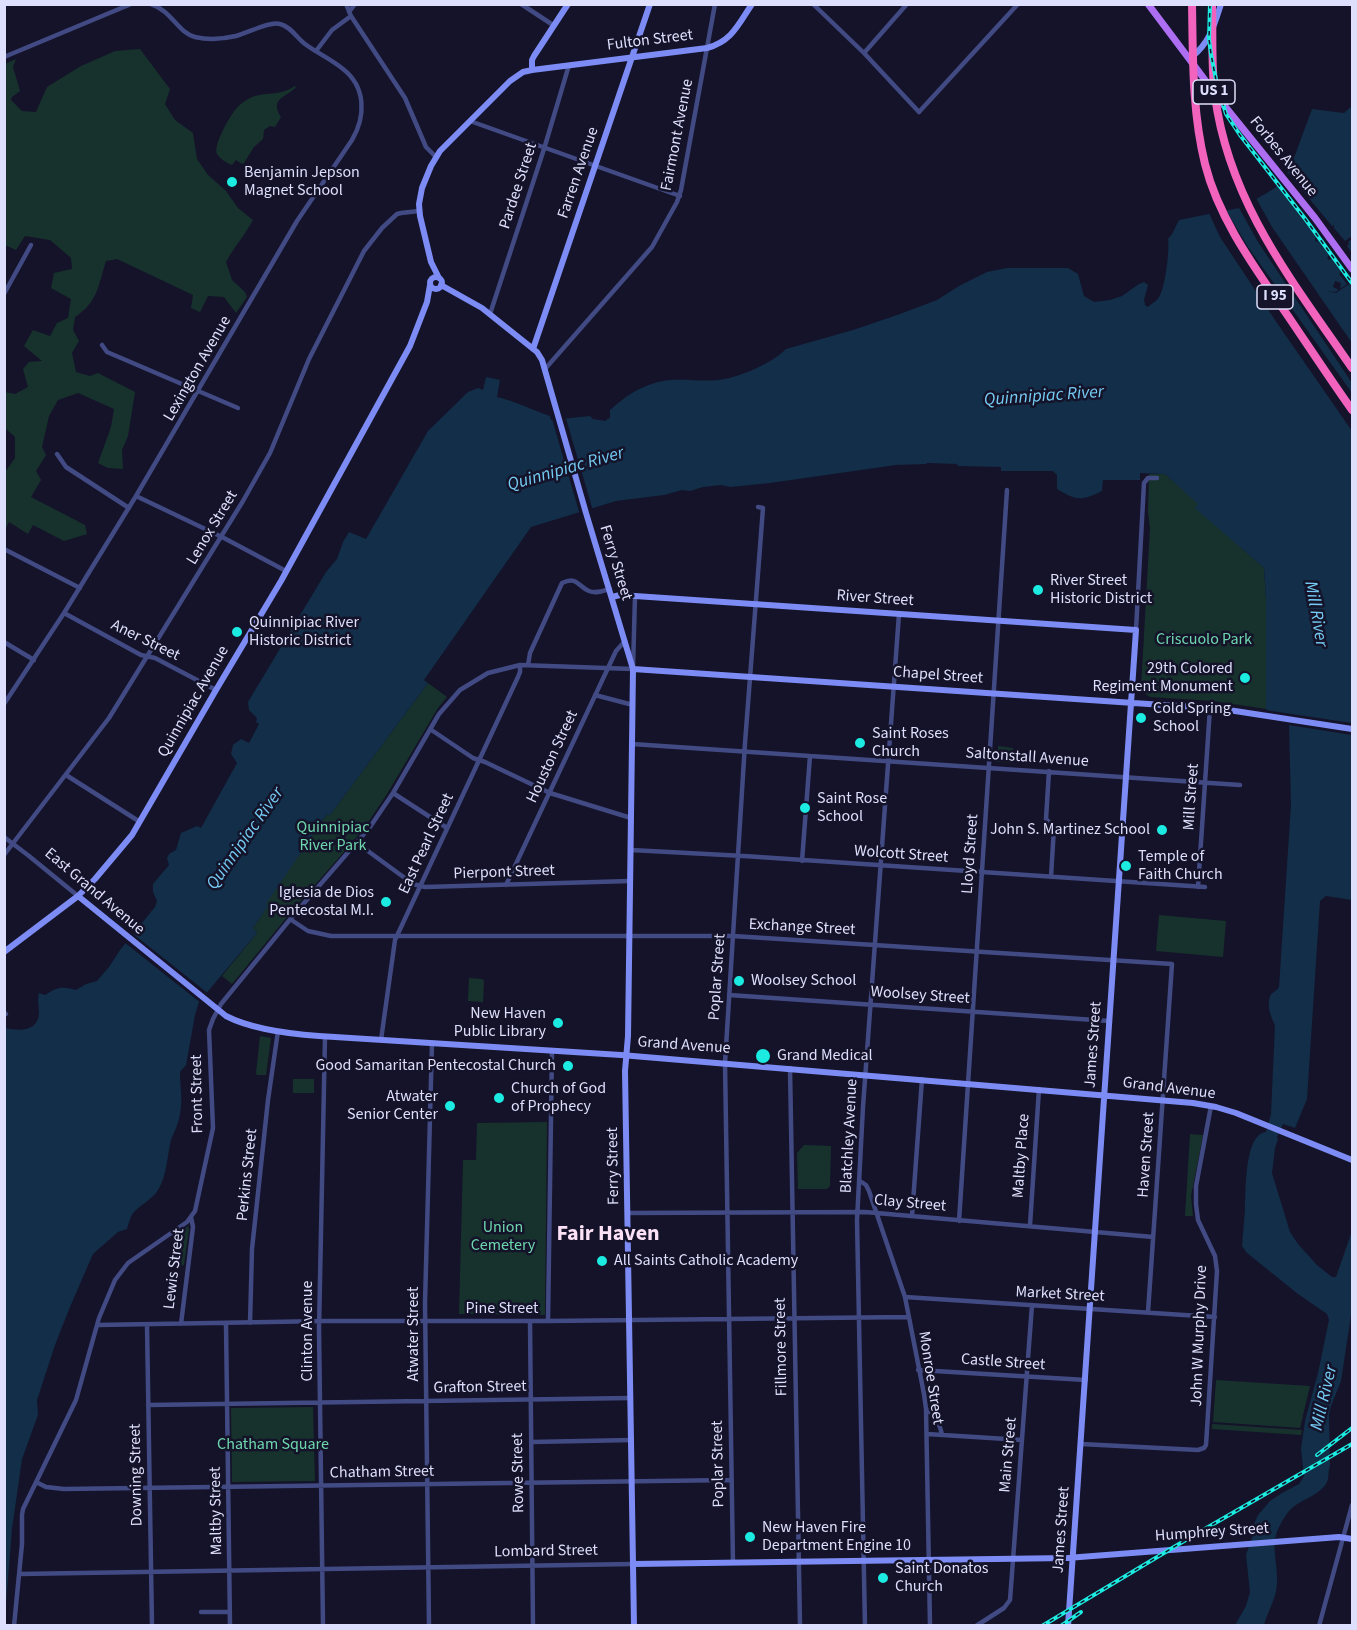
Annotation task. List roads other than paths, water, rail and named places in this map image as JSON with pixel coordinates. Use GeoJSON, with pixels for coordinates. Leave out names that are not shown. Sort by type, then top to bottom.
{"type":"FeatureCollection","features":[{"type":"Feature","properties":{"kind":"highway","name":"I 95"},"geometry":{"type":"LineString","coordinates":[[1192,4],[1196,112],[1206,166],[1218,199],[1249,259],[1352,410]]}},
{"type":"Feature","properties":{"kind":"highway","name":"I 95"},"geometry":{"type":"LineString","coordinates":[[1212,4],[1215,101],[1228,157],[1239,187],[1269,246],[1353,368]]}},
{"type":"Feature","properties":{"kind":"main road"},"geometry":{"type":"LineString","coordinates":[[532,70],[534,56],[568,4]]}},
{"type":"Feature","properties":{"kind":"main road","name":"Farren Avenue"},"geometry":{"type":"LineString","coordinates":[[533,349],[650,4]]}},
{"type":"Feature","properties":{"kind":"main road","name":"Fulton Street"},"geometry":{"type":"LineString","coordinates":[[532,70],[707,48],[719,44],[730,36],[752,4]]}},
{"type":"Feature","properties":{"kind":"main road","name":"Forbes Avenue"},"geometry":{"type":"LineString","coordinates":[[1148,4],[1353,269]]}},
{"type":"Feature","properties":{"kind":"main road"},"geometry":{"type":"LineString","coordinates":[[1189,59],[1206,44],[1221,4]]}},
{"type":"Feature","properties":{"kind":"main road","name":"Quinnipiac Avenue"},"geometry":{"type":"LineString","coordinates":[[4,952],[78,896],[122,848],[140,822],[286,571],[410,346],[427,302],[439,284],[431,262],[419,211],[421,191],[436,157],[510,81],[523,72],[532,70]]}},
{"type":"Feature","properties":{"kind":"main road","name":"Quinnipiac Avenue"},"geometry":{"type":"LineString","coordinates":[[427,302],[431,262]]}},
{"type":"Feature","properties":{"kind":"main road"},"geometry":{"type":"LineString","coordinates":[[430,282],[434,277],[439,284]]}},
{"type":"Feature","properties":{"kind":"main road","name":"Ferry Street"},"geometry":{"type":"LineString","coordinates":[[430,282],[433,288],[439,284],[472,301],[540,356],[633,669],[626,1055],[634,1626]]}},
{"type":"Feature","properties":{"kind":"main road","name":"River Street"},"geometry":{"type":"LineString","coordinates":[[612,597],[620,595],[1136,630]]}},
{"type":"Feature","properties":{"kind":"main road","name":"James Street"},"geometry":{"type":"LineString","coordinates":[[1068,1626],[1136,630]]}},
{"type":"Feature","properties":{"kind":"main road","name":"Chapel Street"},"geometry":{"type":"LineString","coordinates":[[633,669],[1210,708],[1353,729]]}},
{"type":"Feature","properties":{"kind":"main road","name":"East Grand Avenue"},"geometry":{"type":"LineString","coordinates":[[78,896],[166,968]]}},
{"type":"Feature","properties":{"kind":"main road","name":"Grand Avenue"},"geometry":{"type":"LineString","coordinates":[[166,968],[226,1016],[278,1031],[325,1037],[626,1055],[1162,1100],[1212,1106],[1236,1113],[1353,1160]]}},
{"type":"Feature","properties":{"kind":"main road","name":"Humphrey Street"},"geometry":{"type":"LineString","coordinates":[[1073,1557],[1344,1537],[1353,1539]]}},
{"type":"Feature","properties":{"kind":"main road","name":"Lombard Street"},"geometry":{"type":"LineString","coordinates":[[633,1564],[1073,1557]]}},
{"type":"Feature","properties":{"kind":"street"},"geometry":{"type":"LineString","coordinates":[[4,57],[132,4]]}},
{"type":"Feature","properties":{"kind":"street","name":"Lexington Avenue"},"geometry":{"type":"LineString","coordinates":[[4,704],[80,588],[297,221],[352,140],[360,123],[362,103],[360,92],[353,78],[342,68],[304,44],[287,26],[271,24],[227,38],[192,36],[182,30],[167,13],[151,4]]}},
{"type":"Feature","properties":{"kind":"street"},"geometry":{"type":"LineString","coordinates":[[345,4],[405,98],[426,147],[436,157]]}},
{"type":"Feature","properties":{"kind":"street"},"geometry":{"type":"LineString","coordinates":[[316,51],[332,30],[350,14],[355,4]]}},
{"type":"Feature","properties":{"kind":"street"},"geometry":{"type":"LineString","coordinates":[[521,4],[553,25]]}},
{"type":"Feature","properties":{"kind":"street","name":"Fairmont Avenue"},"geometry":{"type":"LineString","coordinates":[[545,369],[652,247],[680,196],[715,4]]}},
{"type":"Feature","properties":{"kind":"street"},"geometry":{"type":"LineString","coordinates":[[813,4],[864,53],[919,112],[1018,4]]}},
{"type":"Feature","properties":{"kind":"street"},"geometry":{"type":"LineString","coordinates":[[864,53],[907,4]]}},
{"type":"Feature","properties":{"kind":"street","name":"Pardee Street"},"geometry":{"type":"LineString","coordinates":[[490,314],[570,65]]}},
{"type":"Feature","properties":{"kind":"street"},"geometry":{"type":"LineString","coordinates":[[470,121],[680,196]]}},
{"type":"Feature","properties":{"kind":"street","name":"Lenox Street"},"geometry":{"type":"LineString","coordinates":[[4,855],[109,718],[222,537],[270,453],[309,359],[364,251],[382,228],[397,214],[419,211]]}},
{"type":"Feature","properties":{"kind":"street"},"geometry":{"type":"LineString","coordinates":[[4,294],[30,245]]}},
{"type":"Feature","properties":{"kind":"street"},"geometry":{"type":"LineString","coordinates":[[102,345],[107,352],[238,408]]}},
{"type":"Feature","properties":{"kind":"street"},"geometry":{"type":"LineString","coordinates":[[57,454],[66,467],[129,508]]}},
{"type":"Feature","properties":{"kind":"street","name":"James Street"},"geometry":{"type":"LineString","coordinates":[[1136,630],[1144,483],[1148,478],[1157,478]]}},
{"type":"Feature","properties":{"kind":"street","name":"Lloyd Street"},"geometry":{"type":"LineString","coordinates":[[959,1221],[1007,490]]}},
{"type":"Feature","properties":{"kind":"street"},"geometry":{"type":"LineString","coordinates":[[136,495],[286,571]]}},
{"type":"Feature","properties":{"kind":"street","name":"Poplar Street"},"geometry":{"type":"LineString","coordinates":[[733,1563],[725,1063],[744,751],[763,507],[758,507]]}},
{"type":"Feature","properties":{"kind":"street"},"geometry":{"type":"LineString","coordinates":[[4,549],[80,588]]}},
{"type":"Feature","properties":{"kind":"street"},"geometry":{"type":"LineString","coordinates":[[528,665],[532,648],[562,583],[569,580],[576,581],[591,592],[610,589]]}},
{"type":"Feature","properties":{"kind":"street","name":"Ferry Street"},"geometry":{"type":"LineString","coordinates":[[633,669],[635,596]]}},
{"type":"Feature","properties":{"kind":"street","name":"Aner Street"},"geometry":{"type":"LineString","coordinates":[[64,613],[141,655],[155,658],[216,690]]}},
{"type":"Feature","properties":{"kind":"street","name":"Blatchley Avenue"},"geometry":{"type":"LineString","coordinates":[[866,1626],[858,1212],[899,614]]}},
{"type":"Feature","properties":{"kind":"street","name":"Houston Street"},"geometry":{"type":"LineString","coordinates":[[507,885],[616,651],[625,641]]}},
{"type":"Feature","properties":{"kind":"street"},"geometry":{"type":"LineString","coordinates":[[4,642],[34,660]]}},
{"type":"Feature","properties":{"kind":"street","name":"Chapel Street"},"geometry":{"type":"LineString","coordinates":[[520,665],[633,669]]}},
{"type":"Feature","properties":{"kind":"street","name":"Front Street"},"geometry":{"type":"LineString","coordinates":[[191,1217],[198,1204],[213,1128],[209,1034],[218,1010],[290,919],[376,819],[444,706],[465,686],[488,673],[520,665]]}},
{"type":"Feature","properties":{"kind":"street","name":"East Pearl Street"},"geometry":{"type":"LineString","coordinates":[[381,1040],[396,936],[518,677],[520,665]]}},
{"type":"Feature","properties":{"kind":"street"},"geometry":{"type":"LineString","coordinates":[[596,695],[633,705]]}},
{"type":"Feature","properties":{"kind":"street","name":"Mill Street"},"geometry":{"type":"LineString","coordinates":[[1198,886],[1210,708]]}},
{"type":"Feature","properties":{"kind":"street"},"geometry":{"type":"LineString","coordinates":[[430,729],[479,760],[550,793],[631,818]]}},
{"type":"Feature","properties":{"kind":"street","name":"Saltonstall Avenue"},"geometry":{"type":"LineString","coordinates":[[632,744],[1240,785]]}},
{"type":"Feature","properties":{"kind":"street"},"geometry":{"type":"LineString","coordinates":[[802,861],[810,756]]}},
{"type":"Feature","properties":{"kind":"street"},"geometry":{"type":"LineString","coordinates":[[1049,771],[1046,819],[1054,827],[1051,877]]}},
{"type":"Feature","properties":{"kind":"street"},"geometry":{"type":"LineString","coordinates":[[66,775],[140,822]]}},
{"type":"Feature","properties":{"kind":"street"},"geometry":{"type":"LineString","coordinates":[[393,793],[447,828]]}},
{"type":"Feature","properties":{"kind":"street","name":"East Grand Avenue"},"geometry":{"type":"LineString","coordinates":[[4,837],[78,896]]}},
{"type":"Feature","properties":{"kind":"street"},"geometry":{"type":"LineString","coordinates":[[357,843],[420,887]]}},
{"type":"Feature","properties":{"kind":"street","name":"Wolcott Street"},"geometry":{"type":"LineString","coordinates":[[631,850],[1205,887]]}},
{"type":"Feature","properties":{"kind":"street","name":"Pierpont Street"},"geometry":{"type":"LineString","coordinates":[[420,887],[630,881]]}},
{"type":"Feature","properties":{"kind":"street","name":"Exchange Street"},"geometry":{"type":"LineString","coordinates":[[290,919],[308,931],[325,936],[733,936],[1172,964]]}},
{"type":"Feature","properties":{"kind":"street","name":"Haven Street"},"geometry":{"type":"LineString","coordinates":[[1148,1312],[1172,964]]}},
{"type":"Feature","properties":{"kind":"street","name":"Woolsey Street"},"geometry":{"type":"LineString","coordinates":[[729,995],[1109,1021]]}},
{"type":"Feature","properties":{"kind":"street","name":"Perkins Street"},"geometry":{"type":"LineString","coordinates":[[250,1323],[252,1249],[278,1031]]}},
{"type":"Feature","properties":{"kind":"street","name":"Clinton Avenue"},"geometry":{"type":"LineString","coordinates":[[323,1626],[320,1321],[325,1037]]}},
{"type":"Feature","properties":{"kind":"street","name":"Atwater Street"},"geometry":{"type":"LineString","coordinates":[[429,1626],[426,1321],[432,1043]]}},
{"type":"Feature","properties":{"kind":"street"},"geometry":{"type":"LineString","coordinates":[[549,1321],[552,1050]]}},
{"type":"Feature","properties":{"kind":"street","name":"Fillmore Street"},"geometry":{"type":"LineString","coordinates":[[790,1068],[800,1626]]}},
{"type":"Feature","properties":{"kind":"street"},"geometry":{"type":"LineString","coordinates":[[912,1216],[922,1080]]}},
{"type":"Feature","properties":{"kind":"street","name":"Maltby Place"},"geometry":{"type":"LineString","coordinates":[[1030,1225],[1039,1089]]}},
{"type":"Feature","properties":{"kind":"street","name":"John W Murphy Drive"},"geometry":{"type":"LineString","coordinates":[[1081,1444],[1197,1450],[1204,1448],[1207,1442],[1217,1276],[1211,1247],[1198,1220],[1195,1195],[1212,1106]]}},
{"type":"Feature","properties":{"kind":"street","name":"Monroe Street"},"geometry":{"type":"LineString","coordinates":[[860,1180],[866,1185],[877,1214],[904,1297],[926,1409],[930,1626]]}},
{"type":"Feature","properties":{"kind":"street","name":"Clay Street"},"geometry":{"type":"LineString","coordinates":[[628,1213],[858,1212],[1154,1237]]}},
{"type":"Feature","properties":{"kind":"street"},"geometry":{"type":"LineString","coordinates":[[14,1626],[22,1515],[76,1400],[97,1325],[112,1284],[124,1268],[191,1217]]}},
{"type":"Feature","properties":{"kind":"street","name":"Lewis Street"},"geometry":{"type":"LineString","coordinates":[[181,1324],[193,1227],[191,1217]]}},
{"type":"Feature","properties":{"kind":"street","name":"Market Street"},"geometry":{"type":"LineString","coordinates":[[904,1297],[1215,1317]]}},
{"type":"Feature","properties":{"kind":"street","name":"Main Street"},"geometry":{"type":"LineString","coordinates":[[976,1626],[1007,1605],[1010,1600],[1032,1305]]}},
{"type":"Feature","properties":{"kind":"street","name":"Pine Street"},"geometry":{"type":"LineString","coordinates":[[97,1325],[320,1321],[908,1317]]}},
{"type":"Feature","properties":{"kind":"street","name":"Rowe Street"},"geometry":{"type":"LineString","coordinates":[[530,1321],[532,1626]]}},
{"type":"Feature","properties":{"kind":"street","name":"Maltby Street"},"geometry":{"type":"LineString","coordinates":[[226,1324],[230,1626]]}},
{"type":"Feature","properties":{"kind":"street","name":"Downing Street"},"geometry":{"type":"LineString","coordinates":[[147,1325],[152,1626]]}},
{"type":"Feature","properties":{"kind":"street","name":"Castle Street"},"geometry":{"type":"LineString","coordinates":[[918,1370],[1086,1380]]}},
{"type":"Feature","properties":{"kind":"street","name":"Grafton Street"},"geometry":{"type":"LineString","coordinates":[[148,1406],[631,1398]]}},
{"type":"Feature","properties":{"kind":"street"},"geometry":{"type":"LineString","coordinates":[[926,1409],[935,1417],[942,1435]]}},
{"type":"Feature","properties":{"kind":"street"},"geometry":{"type":"LineString","coordinates":[[927,1434],[1022,1440]]}},
{"type":"Feature","properties":{"kind":"street"},"geometry":{"type":"LineString","coordinates":[[531,1442],[632,1440]]}},
{"type":"Feature","properties":{"kind":"street","name":"Chatham Street"},"geometry":{"type":"LineString","coordinates":[[36,1482],[64,1490],[731,1480]]}},
{"type":"Feature","properties":{"kind":"street"},"geometry":{"type":"LineString","coordinates":[[1319,1626],[1353,1505]]}},
{"type":"Feature","properties":{"kind":"street","name":"Lombard Street"},"geometry":{"type":"LineString","coordinates":[[19,1574],[633,1564]]}},
{"type":"Feature","properties":{"kind":"street"},"geometry":{"type":"LineString","coordinates":[[201,1612],[230,1612]]}},
{"type":"Feature","properties":{"kind":"water"},"geometry":{"type":"Polygon","coordinates":[[[1352,106],[1352,900],[1326,896],[1320,901],[1307,1099],[1295,1128],[1283,1124],[1277,1137],[1272,1173],[1290,1232],[1317,1265],[1332,1277],[1336,1277],[1352,1231],[1352,1309],[1341,1381],[1329,1415],[1328,1479],[1323,1488],[1291,1509],[1276,1533],[1277,1588],[1264,1625],[1235,1625],[1246,1606],[1250,1592],[1246,1555],[1258,1515],[1270,1501],[1299,1484],[1304,1476],[1301,1449],[1305,1421],[1329,1320],[1327,1314],[1298,1294],[1247,1253],[1242,1246],[1246,1178],[1250,1153],[1259,1135],[1266,1132],[1271,1114],[1275,1025],[1270,1014],[1269,1002],[1271,994],[1279,987],[1291,805],[1289,725],[1266,709],[1264,568],[1195,508],[1198,504],[1165,474],[1140,473],[1140,480],[1103,480],[1102,491],[1089,497],[1074,498],[1057,489],[1057,475],[1053,471],[1001,471],[1001,467],[927,463],[896,465],[770,483],[730,487],[721,485],[690,491],[682,490],[664,495],[616,501],[531,527],[424,680],[428,683],[330,815],[327,814],[266,904],[268,906],[253,928],[257,933],[199,1002],[186,1065],[180,1072],[181,1104],[178,1124],[171,1140],[161,1184],[153,1196],[134,1212],[127,1229],[118,1232],[93,1254],[55,1345],[37,1400],[38,1415],[22,1459],[12,1529],[5,1617],[5,1028],[22,1030],[35,1024],[39,1013],[39,993],[45,995],[63,988],[76,990],[97,981],[155,907],[157,901],[153,892],[153,884],[169,865],[167,858],[169,854],[176,850],[181,833],[197,826],[201,828],[237,763],[231,754],[233,745],[241,739],[249,743],[259,724],[256,722],[257,718],[249,710],[248,702],[326,572],[337,559],[349,532],[366,539],[428,431],[468,392],[478,388],[483,390],[486,377],[500,380],[497,397],[550,416],[551,420],[590,416],[593,419],[606,421],[610,418],[610,410],[634,392],[648,385],[670,380],[719,380],[736,376],[764,365],[786,349],[900,314],[937,300],[987,272],[1007,268],[1068,268],[1078,274],[1084,296],[1094,302],[1122,296],[1144,282],[1148,285],[1144,300],[1148,307],[1157,300],[1161,293],[1166,269],[1168,239],[1179,220],[1239,208],[1267,193],[1276,187],[1282,177],[1287,174],[1312,109],[1344,113],[1352,106]]]}},
{"type":"Feature","properties":{"kind":"railway"},"geometry":{"type":"LineString","coordinates":[[1210,4],[1211,54],[1226,114],[1352,283]]}},
{"type":"Feature","properties":{"kind":"railway"},"geometry":{"type":"LineString","coordinates":[[1317,1455],[1352,1428]]}},
{"type":"Feature","properties":{"kind":"railway"},"geometry":{"type":"LineString","coordinates":[[1042,1626],[1352,1444]]}},
{"type":"Feature","properties":{"kind":"railway"},"geometry":{"type":"LineString","coordinates":[[1061,1626],[1081,1612]]}},
{"type":"Feature","properties":{"kind":"place","name":"Benjamin Jepson Magnet School"},"geometry":{"type":"Point","coordinates":[232,182]}},
{"type":"Feature","properties":{"kind":"place","name":"River Street Historic District"},"geometry":{"type":"Point","coordinates":[1038,590]}},
{"type":"Feature","properties":{"kind":"place","name":"Quinnipiac River Historic District"},"geometry":{"type":"Point","coordinates":[237,632]}},
{"type":"Feature","properties":{"kind":"place","name":"29th Colored Regiment Monument"},"geometry":{"type":"Point","coordinates":[1245,678]}},
{"type":"Feature","properties":{"kind":"place","name":"Cold Spring School"},"geometry":{"type":"Point","coordinates":[1141,718]}},
{"type":"Feature","properties":{"kind":"place","name":"Saint Roses Church"},"geometry":{"type":"Point","coordinates":[860,743]}},
{"type":"Feature","properties":{"kind":"place","name":"Saint Rose School"},"geometry":{"type":"Point","coordinates":[805,808]}},
{"type":"Feature","properties":{"kind":"place","name":"John S. Martinez School"},"geometry":{"type":"Point","coordinates":[1162,830]}},
{"type":"Feature","properties":{"kind":"place","name":"Temple of Faith Church"},"geometry":{"type":"Point","coordinates":[1126,866]}},
{"type":"Feature","properties":{"kind":"place","name":"Iglesia de Dios Pentecostal M.I."},"geometry":{"type":"Point","coordinates":[386,902]}},
{"type":"Feature","properties":{"kind":"place","name":"Woolsey School"},"geometry":{"type":"Point","coordinates":[739,981]}},
{"type":"Feature","properties":{"kind":"place","name":"New Haven Public Library"},"geometry":{"type":"Point","coordinates":[558,1023]}},
{"type":"Feature","properties":{"kind":"place","name":"Grand Medical"},"geometry":{"type":"Point","coordinates":[763,1056]}},
{"type":"Feature","properties":{"kind":"place","name":"Good Samaritan Pentecostal Church"},"geometry":{"type":"Point","coordinates":[568,1066]}},
{"type":"Feature","properties":{"kind":"place","name":"Church of God of Prophecy"},"geometry":{"type":"Point","coordinates":[499,1098]}},
{"type":"Feature","properties":{"kind":"place","name":"Atwater Senior Center"},"geometry":{"type":"Point","coordinates":[450,1106]}},
{"type":"Feature","properties":{"kind":"place","name":"All Saints Catholic Academy"},"geometry":{"type":"Point","coordinates":[602,1261]}},
{"type":"Feature","properties":{"kind":"place","name":"New Haven Fire Department Engine 10"},"geometry":{"type":"Point","coordinates":[750,1537]}},
{"type":"Feature","properties":{"kind":"place","name":"Saint Donatos Church"},"geometry":{"type":"Point","coordinates":[883,1578]}},
{"type":"Feature","properties":{"kind":"district","name":"Fair Haven"},"geometry":{"type":"Point","coordinates":[608,1235]}},
{"type":"Feature","properties":{"kind":"water label","name":"Quinnipiac River"},"geometry":{"type":"Point","coordinates":[1044,397]}},
{"type":"Feature","properties":{"kind":"water label","name":"Quinnipiac River"},"geometry":{"type":"Point","coordinates":[566,470]}},
{"type":"Feature","properties":{"kind":"water label","name":"Mill River"},"geometry":{"type":"Point","coordinates":[1315,614]}},
{"type":"Feature","properties":{"kind":"water label","name":"Quinnipiac River"},"geometry":{"type":"Point","coordinates":[246,839]}},
{"type":"Feature","properties":{"kind":"water label","name":"Mill River"},"geometry":{"type":"Point","coordinates":[1325,1398]}},
{"type":"Feature","properties":{"kind":"park label","name":"Criscuolo Park"},"geometry":{"type":"Point","coordinates":[1204,640]}},
{"type":"Feature","properties":{"kind":"park label","name":"Quinnipiac River Park"},"geometry":{"type":"Point","coordinates":[333,837]}},
{"type":"Feature","properties":{"kind":"park label","name":"Union Cemetery"},"geometry":{"type":"Point","coordinates":[503,1237]}},
{"type":"Feature","properties":{"kind":"park label","name":"Chatham Square"},"geometry":{"type":"Point","coordinates":[273,1445]}}]}
